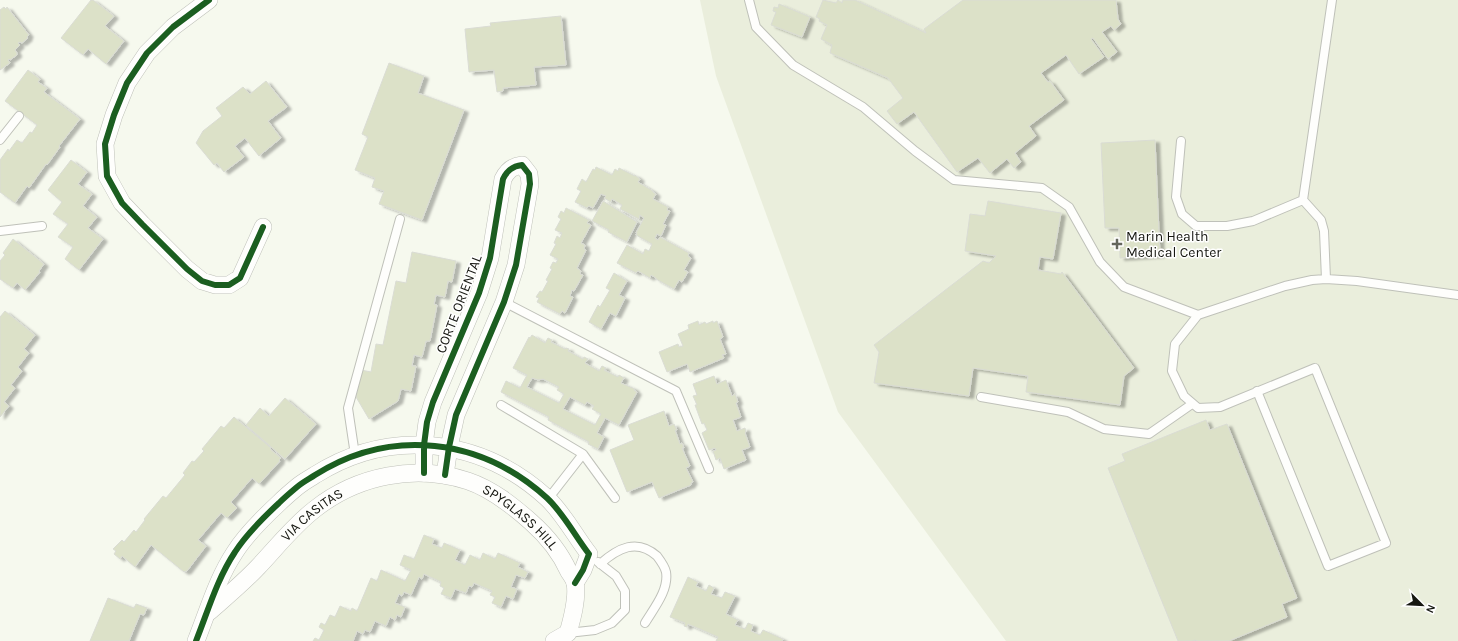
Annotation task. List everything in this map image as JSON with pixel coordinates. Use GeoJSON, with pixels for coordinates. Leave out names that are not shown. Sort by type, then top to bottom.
{"type":"FeatureCollection","features":[{"type":"Feature","properties":{"kind":"street"},"geometry":{"type":"LineString","coordinates":[[209,0],[173,27],[147,52],[127,83],[114,115],[105,144],[107,176],[122,203],[187,269],[202,281],[215,285],[229,285],[240,278],[263,227]]}},
{"type":"Feature","properties":{"kind":"street","name":"CORTE ORIENTAL"},"geometry":{"type":"LineString","coordinates":[[424,473],[424,445],[427,422],[433,402],[479,293],[490,258],[503,179],[508,170],[522,165],[529,174],[530,184],[516,265],[504,302],[456,415],[448,448],[445,475]]}},
{"type":"Feature","properties":{"kind":"street","name":"VIA CASITAS"},"geometry":{"type":"LineString","coordinates":[[196,641],[223,572],[235,551],[267,514],[298,486],[329,466],[355,455],[383,447],[424,445],[448,448]]}},
{"type":"Feature","properties":{"kind":"street","name":"SPYGLASS HILL"},"geometry":{"type":"LineString","coordinates":[[448,448],[467,452],[487,459],[507,469],[527,482],[548,499],[595,559]]}},
{"type":"Feature","properties":{"kind":"street","name":"VIA CASITAS"},"geometry":{"type":"LineString","coordinates":[[207,613],[250,576],[287,534],[315,509],[342,491],[364,481],[388,475],[407,473],[445,475]]}},
{"type":"Feature","properties":{"kind":"street","name":"SPYGLASS HILL"},"geometry":{"type":"LineString","coordinates":[[445,475],[470,482],[493,494],[516,509],[546,535],[559,553],[575,583]]}},
{"type":"Feature","properties":{"kind":"street"},"geometry":{"type":"LineString","coordinates":[[566,638],[574,609],[575,583],[583,570],[595,559]]}},
{"type":"Feature","properties":{"kind":"lane"},"geometry":{"type":"LineString","coordinates":[[749,0],[756,27],[793,65],[863,107],[915,151],[954,180],[1042,188],[1069,207],[1100,262],[1124,287],[1198,315]]}},
{"type":"Feature","properties":{"kind":"lane"},"geometry":{"type":"LineString","coordinates":[[1303,200],[1332,0]]}},
{"type":"Feature","properties":{"kind":"lane"},"geometry":{"type":"LineString","coordinates":[[0,140],[19,116]]}},
{"type":"Feature","properties":{"kind":"lane"},"geometry":{"type":"LineString","coordinates":[[1181,141],[1176,197],[1182,214],[1196,226],[1227,226],[1253,221],[1303,200]]}},
{"type":"Feature","properties":{"kind":"lane"},"geometry":{"type":"LineString","coordinates":[[1303,200],[1322,220],[1324,231],[1326,279]]}},
{"type":"Feature","properties":{"kind":"lane"},"geometry":{"type":"LineString","coordinates":[[355,455],[348,408],[400,219]]}},
{"type":"Feature","properties":{"kind":"lane"},"geometry":{"type":"LineString","coordinates":[[0,231],[42,226]]}},
{"type":"Feature","properties":{"kind":"lane"},"geometry":{"type":"LineString","coordinates":[[1258,391],[1328,566],[1386,543],[1315,368],[1258,391],[1220,407],[1198,408],[1184,396],[1172,371],[1175,344],[1198,315],[1285,286],[1312,280],[1326,279],[1357,281],[1458,295]]}},
{"type":"Feature","properties":{"kind":"lane"},"geometry":{"type":"LineString","coordinates":[[504,302],[676,391],[709,469]]}},
{"type":"Feature","properties":{"kind":"lane"},"geometry":{"type":"LineString","coordinates":[[981,397],[1068,412],[1104,429],[1149,434],[1192,404]]}},
{"type":"Feature","properties":{"kind":"lane"},"geometry":{"type":"LineString","coordinates":[[501,406],[583,454],[615,498]]}},
{"type":"Feature","properties":{"kind":"lane"},"geometry":{"type":"LineString","coordinates":[[548,499],[583,454]]}},
{"type":"Feature","properties":{"kind":"lane"},"geometry":{"type":"LineString","coordinates":[[566,638],[595,630],[612,623],[624,610],[625,591],[616,576],[595,559],[626,547],[637,546],[649,550],[660,559],[666,572],[665,588],[645,623]]}},
{"type":"Feature","properties":{"kind":"shaded area","name":"Marin Health Medical Center"},"geometry":{"type":"Polygon","coordinates":[[[700,0],[1458,0],[1458,641],[1006,641],[838,412],[716,76],[700,0]]]}},
{"type":"Feature","properties":{"kind":"building"},"geometry":{"type":"Polygon","coordinates":[[[91,0],[114,16],[105,26],[124,41],[106,64],[88,49],[83,55],[61,38],[91,0]]]}},
{"type":"Feature","properties":{"kind":"building"},"geometry":{"type":"Polygon","coordinates":[[[823,0],[836,3],[838,0],[842,3],[843,0],[855,0],[926,33],[924,29],[963,0],[1116,0],[1118,19],[1121,24],[1114,30],[1111,26],[1102,32],[1117,52],[1108,59],[1093,38],[1091,39],[1104,57],[1079,74],[1066,55],[1041,73],[1048,82],[1050,81],[1064,100],[1029,126],[1036,136],[1015,153],[1021,162],[1014,168],[1007,159],[990,173],[978,158],[957,172],[914,112],[897,124],[887,111],[903,98],[888,78],[830,53],[832,45],[821,39],[827,25],[819,21],[820,19],[816,17],[823,0]]]}},
{"type":"Feature","properties":{"kind":"building"},"geometry":{"type":"Polygon","coordinates":[[[779,4],[810,17],[802,37],[771,25],[776,12],[773,11],[774,7],[778,8],[779,4]]]}},
{"type":"Feature","properties":{"kind":"building"},"geometry":{"type":"Polygon","coordinates":[[[4,7],[6,9],[7,7],[29,35],[27,37],[28,38],[22,43],[18,43],[20,45],[15,50],[17,55],[10,60],[9,59],[8,60],[10,63],[0,70],[0,10],[4,7]]]}},
{"type":"Feature","properties":{"kind":"building"},"geometry":{"type":"Polygon","coordinates":[[[561,16],[566,65],[534,67],[536,85],[503,88],[503,91],[497,92],[494,70],[469,72],[465,29],[491,26],[490,23],[561,16]]]}},
{"type":"Feature","properties":{"kind":"building"},"geometry":{"type":"Polygon","coordinates":[[[389,63],[424,76],[418,93],[464,110],[422,220],[379,204],[384,191],[372,187],[375,178],[355,170],[368,137],[362,134],[389,63]]]}},
{"type":"Feature","properties":{"kind":"building"},"geometry":{"type":"Polygon","coordinates":[[[28,70],[40,79],[38,82],[47,88],[44,92],[80,119],[59,146],[60,147],[47,165],[46,164],[29,188],[27,186],[15,203],[0,192],[0,160],[17,140],[22,143],[30,132],[32,133],[37,125],[5,101],[28,70]]]}},
{"type":"Feature","properties":{"kind":"building"},"geometry":{"type":"Polygon","coordinates":[[[266,81],[287,107],[268,121],[281,138],[259,156],[245,138],[235,146],[244,157],[224,172],[217,163],[214,165],[196,143],[203,131],[222,116],[216,108],[243,87],[250,94],[266,81]]]}},
{"type":"Feature","properties":{"kind":"building"},"geometry":{"type":"Polygon","coordinates":[[[1155,140],[1160,255],[1120,258],[1119,228],[1105,228],[1101,143],[1155,140]]]}},
{"type":"Feature","properties":{"kind":"building"},"geometry":{"type":"Polygon","coordinates":[[[71,160],[87,172],[78,184],[92,194],[83,206],[97,217],[88,228],[103,239],[79,270],[65,259],[73,247],[58,237],[68,224],[53,214],[62,202],[48,190],[71,160]]]}},
{"type":"Feature","properties":{"kind":"building"},"geometry":{"type":"Polygon","coordinates":[[[596,167],[612,175],[615,169],[618,171],[619,168],[635,175],[640,179],[638,182],[656,194],[653,199],[668,207],[667,210],[670,211],[663,224],[666,225],[661,236],[657,234],[655,238],[658,240],[660,237],[689,253],[688,256],[691,258],[684,270],[688,272],[682,282],[679,280],[674,289],[651,275],[650,278],[638,271],[636,273],[617,263],[627,245],[643,254],[645,249],[649,251],[652,244],[636,235],[644,218],[640,215],[639,219],[620,209],[622,205],[612,199],[611,202],[604,198],[606,196],[601,194],[593,208],[589,206],[587,208],[575,202],[581,191],[577,189],[582,179],[586,182],[593,169],[595,170],[596,167]]]}},
{"type":"Feature","properties":{"kind":"building"},"geometry":{"type":"Polygon","coordinates":[[[603,201],[637,222],[627,242],[608,232],[609,230],[592,221],[603,201]]]}},
{"type":"Feature","properties":{"kind":"building"},"geometry":{"type":"Polygon","coordinates":[[[988,201],[1061,213],[1053,259],[1040,257],[1038,270],[1061,274],[1062,272],[1134,368],[1124,376],[1120,405],[1026,392],[1028,376],[973,368],[969,396],[874,383],[879,352],[874,345],[983,261],[989,263],[996,256],[965,251],[970,214],[985,216],[988,201]]]}},
{"type":"Feature","properties":{"kind":"building"},"geometry":{"type":"Polygon","coordinates":[[[566,208],[589,220],[587,223],[591,225],[581,243],[585,245],[584,249],[586,250],[577,268],[581,271],[580,274],[583,275],[574,291],[572,290],[570,296],[573,297],[565,313],[562,311],[560,314],[537,302],[539,298],[536,297],[540,291],[542,292],[548,281],[546,280],[552,269],[550,268],[553,262],[556,263],[558,259],[550,255],[556,244],[554,243],[557,236],[560,238],[562,233],[555,230],[561,219],[558,217],[561,211],[564,213],[566,208]]]}},
{"type":"Feature","properties":{"kind":"building"},"geometry":{"type":"Polygon","coordinates":[[[13,239],[44,264],[39,271],[40,272],[25,290],[17,283],[13,288],[0,279],[0,261],[5,255],[3,253],[13,239]]]}},
{"type":"Feature","properties":{"kind":"building"},"geometry":{"type":"Polygon","coordinates":[[[412,252],[456,261],[452,282],[448,281],[445,297],[436,295],[434,304],[437,305],[430,341],[426,341],[422,357],[414,355],[412,366],[416,366],[411,391],[401,389],[398,401],[369,419],[356,397],[361,370],[371,372],[376,344],[383,345],[396,281],[406,283],[412,252]]]}},
{"type":"Feature","properties":{"kind":"building"},"geometry":{"type":"Polygon","coordinates":[[[614,273],[627,281],[619,295],[625,298],[616,316],[610,313],[601,329],[589,322],[598,305],[600,307],[610,290],[606,288],[614,273]]]}},
{"type":"Feature","properties":{"kind":"building"},"geometry":{"type":"Polygon","coordinates":[[[5,311],[35,335],[24,349],[29,353],[18,367],[22,371],[11,385],[15,388],[4,402],[9,406],[0,417],[0,317],[5,311]]]}},
{"type":"Feature","properties":{"kind":"building"},"geometry":{"type":"Polygon","coordinates":[[[698,321],[699,325],[705,322],[706,324],[717,321],[723,337],[720,339],[726,354],[722,355],[724,358],[690,372],[687,364],[667,372],[659,352],[678,344],[679,347],[683,346],[678,334],[689,329],[688,325],[698,321]]]}},
{"type":"Feature","properties":{"kind":"building"},"geometry":{"type":"Polygon","coordinates":[[[532,335],[545,343],[548,338],[552,340],[551,342],[565,349],[569,349],[568,351],[583,359],[584,357],[588,359],[585,363],[599,371],[602,366],[606,368],[604,370],[618,377],[619,375],[624,378],[621,383],[635,389],[634,390],[637,392],[619,425],[605,418],[597,433],[604,437],[598,449],[588,444],[589,442],[548,420],[549,417],[501,392],[506,381],[520,388],[527,375],[513,368],[529,337],[530,338],[532,335]],[[532,378],[527,387],[559,403],[564,394],[557,390],[559,387],[543,379],[538,380],[532,378]],[[570,397],[563,409],[595,425],[601,414],[592,409],[594,406],[587,402],[585,405],[570,397]]]}},
{"type":"Feature","properties":{"kind":"building"},"geometry":{"type":"Polygon","coordinates":[[[714,376],[717,384],[726,380],[732,396],[735,394],[738,402],[736,403],[741,417],[733,420],[737,431],[745,428],[745,433],[750,447],[742,450],[746,460],[724,469],[720,458],[716,460],[713,451],[716,450],[715,448],[709,450],[702,433],[707,430],[704,423],[702,424],[693,396],[697,395],[693,384],[714,376]]]}},
{"type":"Feature","properties":{"kind":"building"},"geometry":{"type":"Polygon","coordinates":[[[285,398],[316,424],[285,459],[246,425],[260,408],[269,416],[285,398]]]}},
{"type":"Feature","properties":{"kind":"building"},"geometry":{"type":"Polygon","coordinates":[[[664,411],[669,426],[674,424],[677,430],[675,430],[680,444],[682,443],[684,448],[682,448],[690,466],[686,468],[693,482],[691,485],[659,498],[652,482],[627,492],[610,450],[634,440],[628,425],[664,411]]]}},
{"type":"Feature","properties":{"kind":"building"},"geometry":{"type":"Polygon","coordinates":[[[234,417],[281,458],[259,484],[252,478],[231,502],[237,508],[227,518],[221,513],[198,540],[206,546],[187,571],[184,572],[151,545],[135,567],[122,556],[120,559],[114,554],[116,551],[113,549],[122,540],[124,542],[134,530],[136,532],[145,520],[144,519],[163,496],[166,498],[185,475],[183,473],[192,461],[194,462],[204,451],[202,449],[221,426],[224,428],[234,417]]]}},
{"type":"Feature","properties":{"kind":"building"},"geometry":{"type":"Polygon","coordinates":[[[1206,420],[1210,430],[1227,424],[1297,598],[1282,604],[1287,617],[1229,641],[1178,641],[1108,468],[1125,461],[1122,454],[1206,420]]]}},
{"type":"Feature","properties":{"kind":"building"},"geometry":{"type":"Polygon","coordinates":[[[424,535],[434,539],[432,544],[442,548],[444,543],[460,550],[455,560],[465,565],[470,555],[480,560],[483,553],[495,559],[498,553],[520,563],[518,567],[528,572],[525,578],[516,575],[511,587],[517,589],[513,599],[506,596],[501,607],[492,603],[495,597],[490,595],[492,591],[474,583],[472,587],[469,586],[466,593],[455,589],[451,598],[441,594],[444,588],[440,586],[441,582],[424,574],[422,579],[419,577],[411,595],[404,592],[402,596],[399,594],[395,603],[405,607],[401,617],[397,615],[395,620],[390,617],[386,626],[375,621],[370,632],[365,630],[363,634],[357,631],[353,641],[313,641],[315,638],[319,640],[324,630],[319,627],[321,623],[325,625],[330,615],[335,617],[340,606],[351,611],[352,608],[357,611],[371,578],[377,581],[381,570],[405,581],[411,570],[400,565],[404,555],[414,559],[424,535]]]}},
{"type":"Feature","properties":{"kind":"building"},"geometry":{"type":"Polygon","coordinates":[[[688,577],[698,582],[696,586],[706,591],[709,585],[714,588],[711,594],[722,598],[725,592],[735,596],[726,614],[738,620],[735,625],[745,629],[748,623],[753,625],[751,631],[760,635],[763,630],[783,639],[782,641],[716,641],[718,637],[688,624],[687,627],[684,626],[685,623],[670,617],[688,577]]]}},
{"type":"Feature","properties":{"kind":"building"},"geometry":{"type":"Polygon","coordinates":[[[108,598],[134,608],[136,604],[147,608],[144,615],[140,614],[129,641],[90,641],[108,598]]]}},
{"type":"Feature","properties":{"kind":"cycle path"},"geometry":{"type":"LineString","coordinates":[[209,0],[173,27],[147,53],[127,83],[114,115],[105,144],[107,176],[122,203],[187,269],[202,281],[215,285],[229,285],[240,278],[263,227]]}},
{"type":"Feature","properties":{"kind":"cycle path"},"geometry":{"type":"LineString","coordinates":[[424,473],[424,445],[427,422],[433,402],[479,293],[490,258],[503,179],[510,169],[515,166],[522,165],[529,174],[530,184],[516,265],[504,302],[456,415],[445,475]]}},
{"type":"Feature","properties":{"kind":"cycle path"},"geometry":{"type":"LineString","coordinates":[[196,641],[213,595],[229,562],[244,539],[268,514],[304,482],[344,460],[374,450],[404,445],[435,446],[465,452],[494,462],[521,478],[547,498],[564,518],[589,554],[583,570],[575,583]]}},
{"type":"Feature","properties":{"kind":"place","name":"Marin Health Medical Center"},"geometry":{"type":"Point","coordinates":[1117,244]}}]}
